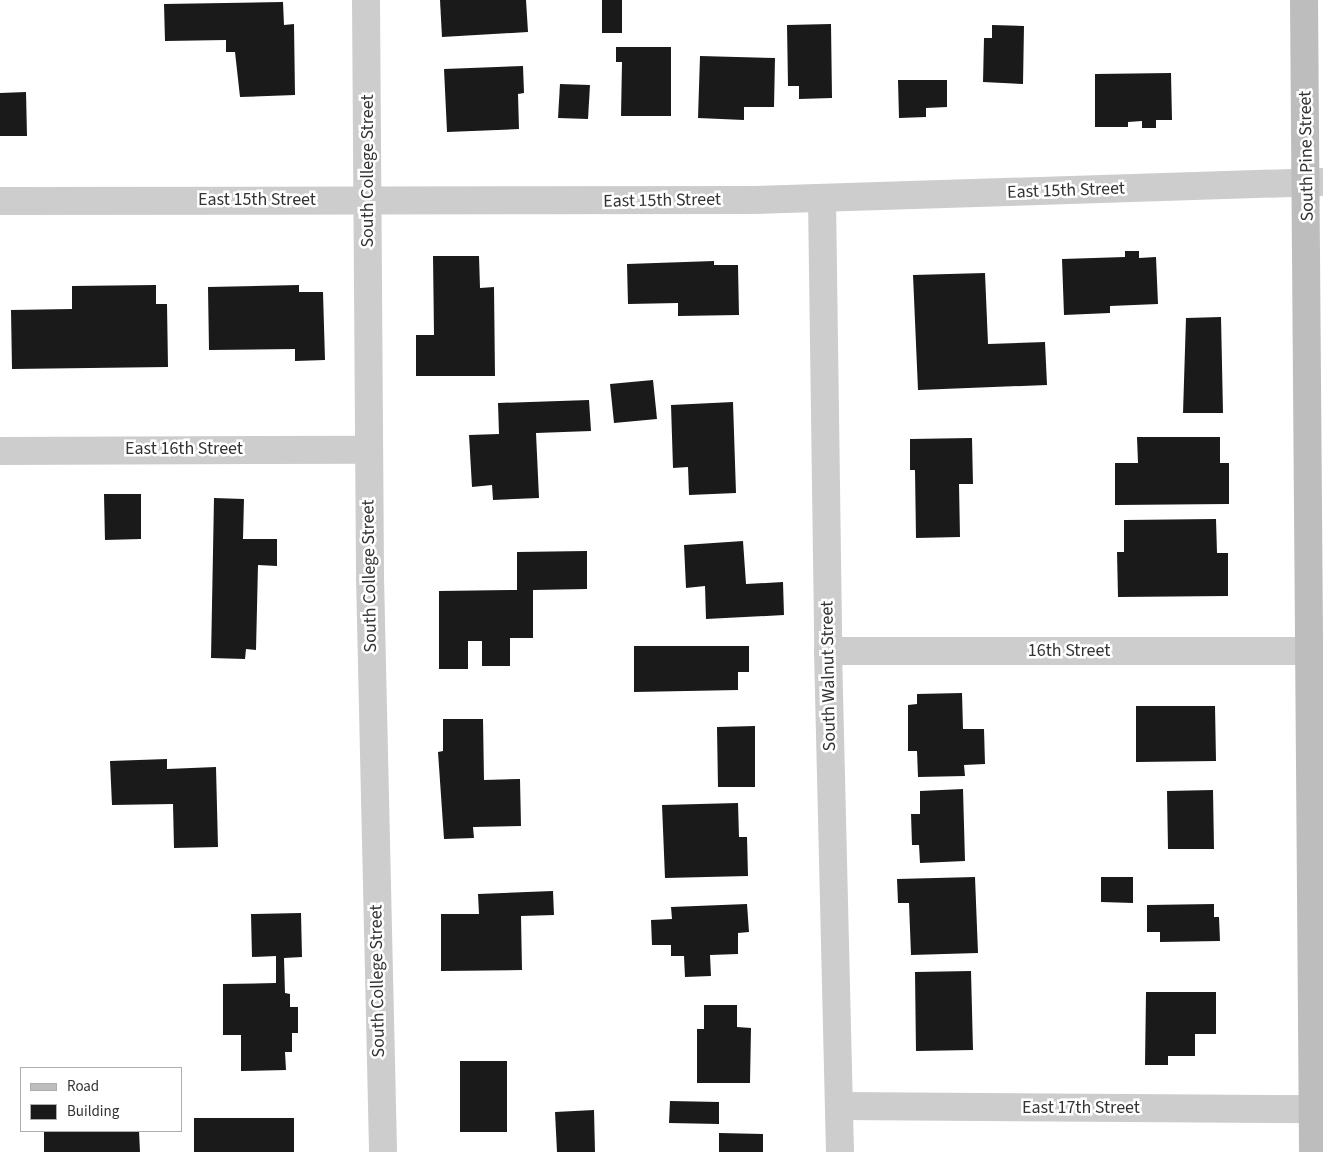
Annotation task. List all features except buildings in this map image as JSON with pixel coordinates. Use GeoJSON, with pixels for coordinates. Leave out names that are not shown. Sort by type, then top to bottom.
{"type":"FeatureCollection","features":[{"type":"Feature","properties":{"kind":"street","name":"South College Street"},"geometry":{"type":"LineString","coordinates":[[366,0],[368,450],[383,1152]]}},
{"type":"Feature","properties":{"kind":"street","name":"South Pine Street"},"geometry":{"type":"LineString","coordinates":[[1304,0],[1315,183],[1318,1109],[1313,1152]]}},
{"type":"Feature","properties":{"kind":"street","name":"East 15th Street"},"geometry":{"type":"LineString","coordinates":[[0,202],[368,199],[561,202],[822,199],[1315,183]]}},
{"type":"Feature","properties":{"kind":"street","name":"South Walnut Street"},"geometry":{"type":"LineString","coordinates":[[822,199],[828,651],[840,1152]]}},
{"type":"Feature","properties":{"kind":"street","name":"East 16th Street"},"geometry":{"type":"LineString","coordinates":[[0,451],[368,450]]}},
{"type":"Feature","properties":{"kind":"street","name":"16th Street"},"geometry":{"type":"LineString","coordinates":[[828,651],[1317,651]]}},
{"type":"Feature","properties":{"kind":"street","name":"East 17th Street"},"geometry":{"type":"LineString","coordinates":[[840,1106],[1318,1109]]}}]}
